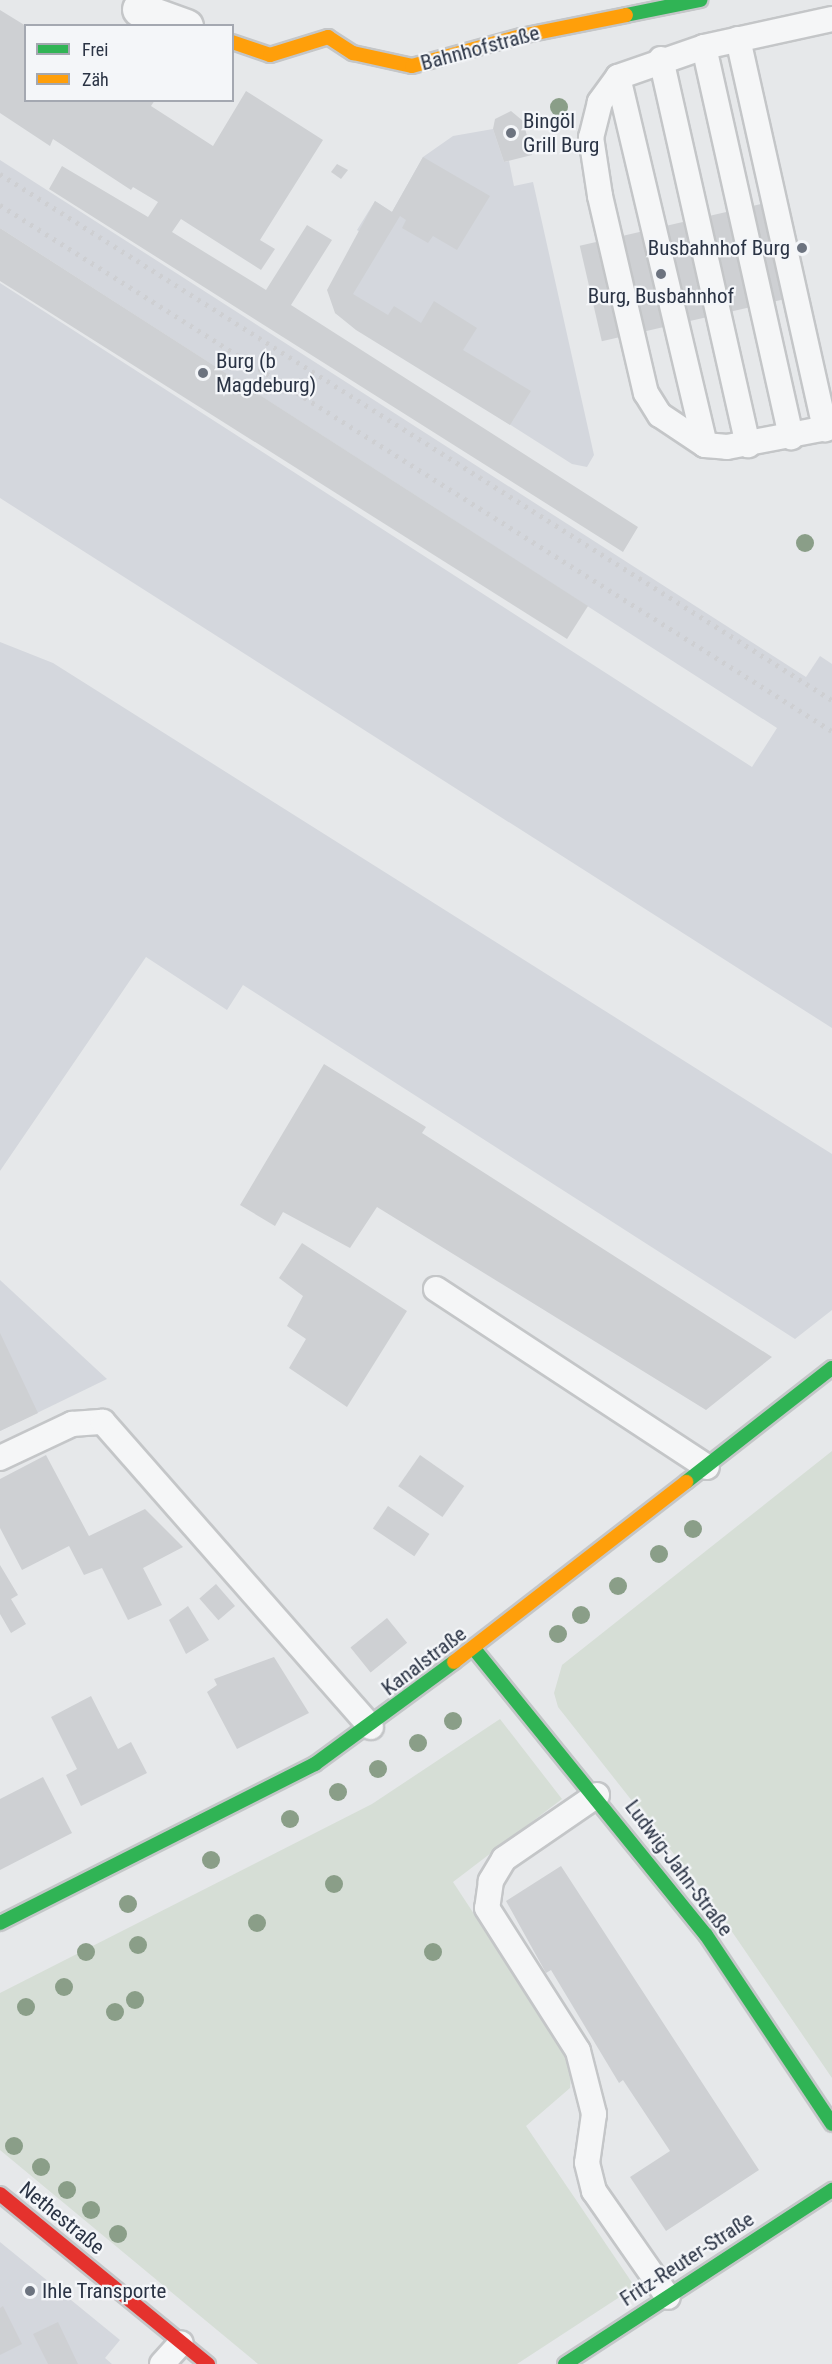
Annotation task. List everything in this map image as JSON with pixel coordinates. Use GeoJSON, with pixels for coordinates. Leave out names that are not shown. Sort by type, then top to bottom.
{"type":"FeatureCollection","features":[{"type":"Feature","properties":{"kind":"street","name":"Bahnhofstraße"},"geometry":{"type":"LineString","coordinates":[[234,43],[270,55],[328,37],[353,53],[412,66],[520,36],[700,0]]}},
{"type":"Feature","properties":{"kind":"street"},"geometry":{"type":"LineString","coordinates":[[137,5],[181,24]]}},
{"type":"Feature","properties":{"kind":"street","name":"Kanalstraße"},"geometry":{"type":"LineString","coordinates":[[0,1923],[315,1764],[371,1727],[475,1650],[832,1368]]}},
{"type":"Feature","properties":{"kind":"street","name":"Ludwig-Jahn-Straße"},"geometry":{"type":"LineString","coordinates":[[475,1650],[597,1795],[706,1935],[832,2124]]}},
{"type":"Feature","properties":{"kind":"street","name":"Fritz-Reuter-Straße"},"geometry":{"type":"LineString","coordinates":[[565,2364],[832,2190]]}},
{"type":"Feature","properties":{"kind":"street","name":"Nethestraße"},"geometry":{"type":"LineString","coordinates":[[0,2194],[208,2364]]}},
{"type":"Feature","properties":{"kind":"lane"},"geometry":{"type":"LineString","coordinates":[[738,39],[829,428],[748,445],[705,445],[660,415],[646,393],[620,284],[591,137],[600,102],[618,77],[661,59],[738,39],[832,19]]}},
{"type":"Feature","properties":{"kind":"lane"},"geometry":{"type":"LineString","coordinates":[[704,47],[791,437]]}},
{"type":"Feature","properties":{"kind":"lane"},"geometry":{"type":"LineString","coordinates":[[661,59],[748,445]]}},
{"type":"Feature","properties":{"kind":"lane"},"geometry":{"type":"LineString","coordinates":[[618,77],[675,335],[705,445]]}},
{"type":"Feature","properties":{"kind":"lane"},"geometry":{"type":"LineString","coordinates":[[436,1288],[707,1467]]}},
{"type":"Feature","properties":{"kind":"lane"},"geometry":{"type":"LineString","coordinates":[[0,1458],[72,1424],[103,1422],[371,1727]]}},
{"type":"Feature","properties":{"kind":"lane"},"geometry":{"type":"LineString","coordinates":[[597,1795],[504,1859],[490,1881],[487,1908],[578,2051],[594,2114],[587,2163],[594,2191],[668,2297]]}},
{"type":"Feature","properties":{"kind":"lane"},"geometry":{"type":"LineString","coordinates":[[162,2364],[181,2343]]}},
{"type":"Feature","properties":{"kind":"shaded area"},"geometry":{"type":"Polygon","coordinates":[[[493,129],[504,162],[509,161],[514,186],[533,182],[594,455],[587,467],[572,464],[335,313],[361,233],[357,230],[375,201],[392,212],[423,157],[453,136],[493,129]]]}},
{"type":"Feature","properties":{"kind":"shaded area"},"geometry":{"type":"Polygon","coordinates":[[[0,160],[806,677],[820,656],[832,664],[832,1028],[0,498],[0,283],[752,767],[777,728],[0,228],[0,160]]]}},
{"type":"Feature","properties":{"kind":"shaded area"},"geometry":{"type":"Polygon","coordinates":[[[0,642],[53,663],[832,1154],[832,1310],[795,1339],[243,985],[227,1010],[146,957],[0,1171],[0,642]]]}},
{"type":"Feature","properties":{"kind":"shaded area"},"geometry":{"type":"Polygon","coordinates":[[[0,1280],[107,1379],[0,1431],[0,1280]]]}},
{"type":"Feature","properties":{"kind":"shaded area"},"geometry":{"type":"Polygon","coordinates":[[[832,1451],[832,2078],[711,1901],[558,1707],[554,1693],[562,1665],[832,1451]]]}},
{"type":"Feature","properties":{"kind":"shaded area"},"geometry":{"type":"Polygon","coordinates":[[[500,1719],[562,1799],[453,1882],[572,2063],[570,2088],[526,2126],[635,2287],[517,2364],[258,2364],[0,2150],[0,1993],[372,1804],[500,1719]]]}},
{"type":"Feature","properties":{"kind":"shaded area","name":"Ihle Transporte"},"geometry":{"type":"Polygon","coordinates":[[[0,2242],[120,2340],[105,2358],[112,2364],[0,2364],[0,2242]]]}},
{"type":"Feature","properties":{"kind":"building"},"geometry":{"type":"Polygon","coordinates":[[[0,10],[24,25],[24,102],[154,102],[151,106],[213,146],[246,91],[323,140],[260,240],[275,249],[261,270],[181,219],[172,232],[266,290],[307,225],[332,240],[291,305],[638,527],[623,552],[49,189],[62,166],[148,217],[158,202],[133,187],[131,190],[53,139],[50,146],[0,113],[0,10]]]}},
{"type":"Feature","properties":{"kind":"building","name":"Bingöl Grill Burg"},"geometry":{"type":"Polygon","coordinates":[[[511,111],[523,121],[532,155],[504,162],[493,129],[495,119],[511,111]]]}},
{"type":"Feature","properties":{"kind":"building"},"geometry":{"type":"Polygon","coordinates":[[[423,157],[490,196],[457,250],[433,236],[428,243],[402,228],[406,220],[400,216],[353,294],[388,315],[394,306],[421,323],[434,301],[477,328],[463,350],[531,391],[510,425],[356,330],[335,313],[327,290],[375,201],[392,212],[423,157]]]}},
{"type":"Feature","properties":{"kind":"building"},"geometry":{"type":"Polygon","coordinates":[[[337,164],[348,170],[341,179],[331,172],[337,164]]]}},
{"type":"Feature","properties":{"kind":"building"},"geometry":{"type":"Polygon","coordinates":[[[761,204],[783,299],[602,341],[580,246],[761,204]]]}},
{"type":"Feature","properties":{"kind":"building"},"geometry":{"type":"Polygon","coordinates":[[[0,228],[588,606],[567,639],[0,281],[0,228]]]}},
{"type":"Feature","properties":{"kind":"building"},"geometry":{"type":"Polygon","coordinates":[[[324,1064],[426,1127],[422,1133],[772,1357],[706,1410],[377,1207],[350,1248],[283,1212],[275,1226],[240,1205],[324,1064]]]}},
{"type":"Feature","properties":{"kind":"building"},"geometry":{"type":"Polygon","coordinates":[[[302,1243],[407,1311],[347,1407],[289,1368],[306,1339],[287,1326],[303,1296],[279,1278],[302,1243]]]}},
{"type":"Feature","properties":{"kind":"building"},"geometry":{"type":"Polygon","coordinates":[[[0,1333],[38,1413],[0,1431],[0,1333]]]}},
{"type":"Feature","properties":{"kind":"building"},"geometry":{"type":"Polygon","coordinates":[[[46,1455],[89,1536],[145,1509],[183,1547],[143,1568],[162,1605],[128,1620],[102,1568],[84,1575],[69,1546],[22,1570],[0,1528],[0,1479],[46,1455]]]}},
{"type":"Feature","properties":{"kind":"building"},"geometry":{"type":"Polygon","coordinates":[[[420,1455],[464,1486],[442,1517],[398,1486],[420,1455]]]}},
{"type":"Feature","properties":{"kind":"building"},"geometry":{"type":"Polygon","coordinates":[[[388,1506],[429,1534],[414,1556],[373,1528],[388,1506]]]}},
{"type":"Feature","properties":{"kind":"building"},"geometry":{"type":"Polygon","coordinates":[[[0,1565],[18,1595],[11,1599],[26,1624],[11,1633],[0,1614],[0,1565]]]}},
{"type":"Feature","properties":{"kind":"building"},"geometry":{"type":"Polygon","coordinates":[[[216,1584],[235,1606],[218,1620],[199,1598],[216,1584]]]}},
{"type":"Feature","properties":{"kind":"building"},"geometry":{"type":"Polygon","coordinates":[[[188,1606],[209,1640],[186,1654],[169,1620],[188,1606]]]}},
{"type":"Feature","properties":{"kind":"building"},"geometry":{"type":"Polygon","coordinates":[[[387,1618],[407,1643],[371,1672],[350,1648],[387,1618]]]}},
{"type":"Feature","properties":{"kind":"building"},"geometry":{"type":"Polygon","coordinates":[[[274,1657],[309,1713],[237,1749],[207,1692],[217,1685],[214,1679],[274,1657]]]}},
{"type":"Feature","properties":{"kind":"building"},"geometry":{"type":"Polygon","coordinates":[[[91,1696],[118,1749],[131,1742],[147,1773],[81,1806],[66,1775],[77,1769],[51,1717],[91,1696]]]}},
{"type":"Feature","properties":{"kind":"building"},"geometry":{"type":"Polygon","coordinates":[[[43,1777],[72,1833],[0,1870],[0,1799],[43,1777]]]}},
{"type":"Feature","properties":{"kind":"building"},"geometry":{"type":"Polygon","coordinates":[[[561,1866],[759,2170],[666,2231],[630,2177],[670,2151],[623,2080],[619,2083],[551,1970],[546,1973],[506,1901],[561,1866]]]}},
{"type":"Feature","properties":{"kind":"building"},"geometry":{"type":"Polygon","coordinates":[[[3,2306],[22,2344],[0,2355],[0,2308],[3,2306]]]}},
{"type":"Feature","properties":{"kind":"building"},"geometry":{"type":"Polygon","coordinates":[[[58,2322],[78,2364],[48,2364],[33,2334],[58,2322]]]}},
{"type":"Feature","properties":{"kind":"railway"},"geometry":{"type":"LineString","coordinates":[[0,174],[832,700]]}},
{"type":"Feature","properties":{"kind":"railway"},"geometry":{"type":"LineString","coordinates":[[0,205],[832,731]]}},
{"type":"Feature","properties":{"kind":"traffic: fast"},"geometry":{"type":"LineString","coordinates":[[626,15],[700,0]]}},
{"type":"Feature","properties":{"kind":"traffic: fast"},"geometry":{"type":"LineString","coordinates":[[686,1482],[832,1368]]}},
{"type":"Feature","properties":{"kind":"traffic: fast"},"geometry":{"type":"LineString","coordinates":[[475,1650],[706,1935],[832,2124]]}},
{"type":"Feature","properties":{"kind":"traffic: fast"},"geometry":{"type":"LineString","coordinates":[[0,1923],[315,1764],[454,1662]]}},
{"type":"Feature","properties":{"kind":"traffic: fast"},"geometry":{"type":"LineString","coordinates":[[565,2364],[832,2190]]}},
{"type":"Feature","properties":{"kind":"traffic: slow"},"geometry":{"type":"LineString","coordinates":[[234,43],[270,55],[328,37],[353,53],[412,66],[521,36],[626,15]]}},
{"type":"Feature","properties":{"kind":"traffic: slow"},"geometry":{"type":"LineString","coordinates":[[454,1662],[686,1482]]}},
{"type":"Feature","properties":{"kind":"traffic: jam"},"geometry":{"type":"LineString","coordinates":[[0,2194],[208,2364]]}},
{"type":"Feature","properties":{"kind":"place","name":"Bingöl Grill Burg"},"geometry":{"type":"Point","coordinates":[511,133]}},
{"type":"Feature","properties":{"kind":"place","name":"Busbahnhof Burg"},"geometry":{"type":"Point","coordinates":[802,248]}},
{"type":"Feature","properties":{"kind":"place","name":"Burg, Busbahnhof"},"geometry":{"type":"Point","coordinates":[661,274]}},
{"type":"Feature","properties":{"kind":"place","name":"Burg (b Magdeburg)"},"geometry":{"type":"Point","coordinates":[203,373]}},
{"type":"Feature","properties":{"kind":"place","name":"Ihle Transporte"},"geometry":{"type":"Point","coordinates":[30,2291]}}]}
